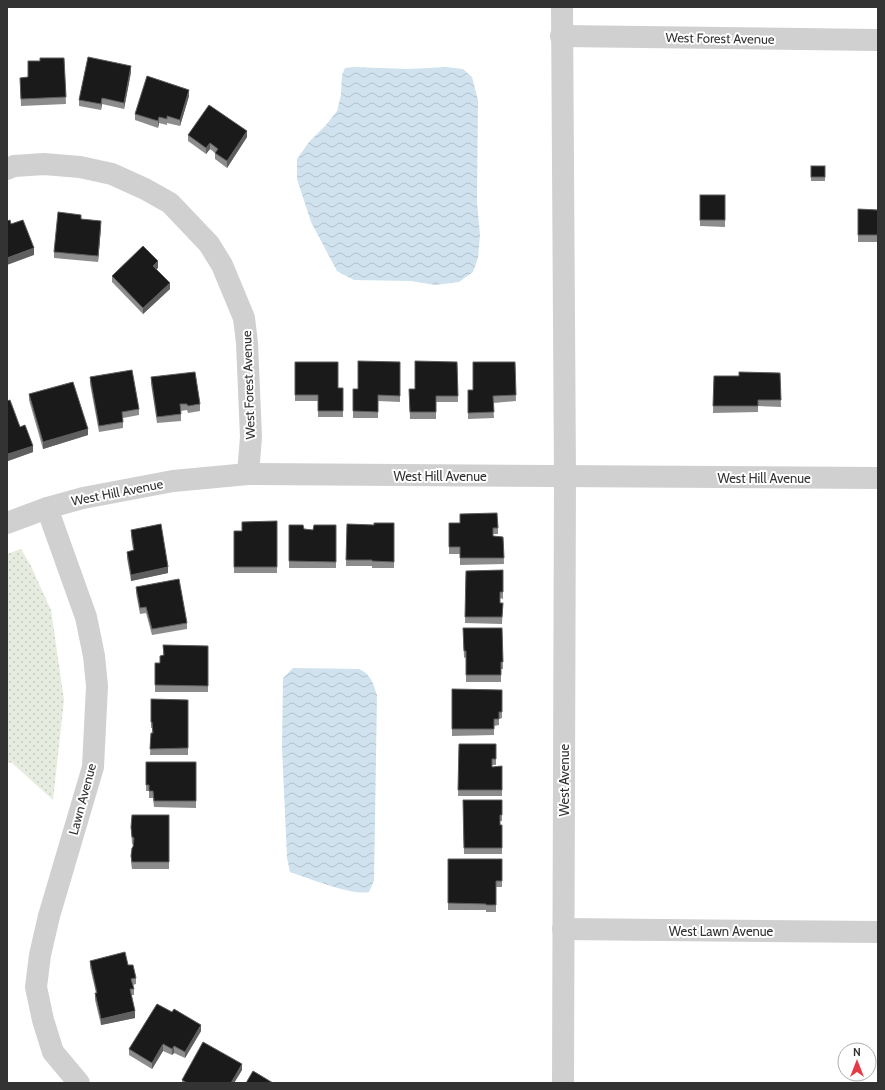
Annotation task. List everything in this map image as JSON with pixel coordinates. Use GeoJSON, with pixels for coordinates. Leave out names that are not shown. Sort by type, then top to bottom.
{"type":"FeatureCollection","features":[{"type":"Feature","properties":{"kind":"street","name":"West Avenue"},"geometry":{"type":"LineString","coordinates":[[562,7],[565,477],[563,1083]]}},
{"type":"Feature","properties":{"kind":"street","name":"West Forest Avenue"},"geometry":{"type":"LineString","coordinates":[[561,36],[878,40]]}},
{"type":"Feature","properties":{"kind":"street","name":"West Forest Avenue"},"geometry":{"type":"LineString","coordinates":[[7,169],[14,166],[44,164],[80,167],[112,174],[145,189],[170,203],[209,244],[222,265],[244,318],[248,343],[250,437],[248,474]]}},
{"type":"Feature","properties":{"kind":"street","name":"West Hill Avenue"},"geometry":{"type":"LineString","coordinates":[[7,523],[47,508],[83,498],[173,481],[248,474],[878,478]]}},
{"type":"Feature","properties":{"kind":"street","name":"Lawn Avenue"},"geometry":{"type":"LineString","coordinates":[[47,508],[86,618],[94,656],[97,686],[93,767],[49,916],[40,955],[36,987],[43,1020],[53,1052],[78,1083]]}},
{"type":"Feature","properties":{"kind":"street","name":"West Lawn Avenue"},"geometry":{"type":"LineString","coordinates":[[563,930],[878,932]]}},
{"type":"Feature","properties":{"kind":"shaded area"},"geometry":{"type":"Polygon","coordinates":[[[21,549],[30,564],[51,610],[64,700],[53,800],[12,763],[7,762],[7,554],[21,549]]]}},
{"type":"Feature","properties":{"kind":"water"},"geometry":{"type":"Polygon","coordinates":[[[446,67],[463,69],[472,77],[478,100],[477,202],[480,235],[478,258],[473,272],[459,282],[435,285],[411,281],[354,280],[337,271],[311,222],[297,179],[297,159],[309,142],[326,125],[337,111],[341,95],[342,75],[345,68],[408,69],[446,67]]]}},
{"type":"Feature","properties":{"kind":"water"},"geometry":{"type":"Polygon","coordinates":[[[293,668],[359,669],[369,676],[376,691],[374,881],[369,892],[362,893],[342,889],[290,872],[287,858],[282,747],[283,678],[293,668]]]}},
{"type":"Feature","properties":{"kind":"building"},"geometry":{"type":"Polygon","coordinates":[[[88,57],[131,66],[124,103],[102,98],[101,104],[79,100],[88,57]]]}},
{"type":"Feature","properties":{"kind":"building"},"geometry":{"type":"Polygon","coordinates":[[[40,58],[64,58],[66,97],[21,99],[20,78],[28,77],[28,61],[40,61],[40,58]]]}},
{"type":"Feature","properties":{"kind":"building"},"geometry":{"type":"Polygon","coordinates":[[[147,76],[189,90],[180,120],[167,116],[167,119],[159,117],[158,121],[135,114],[147,76]]]}},
{"type":"Feature","properties":{"kind":"building"},"geometry":{"type":"Polygon","coordinates":[[[209,105],[247,131],[227,161],[215,153],[218,149],[210,143],[206,148],[188,135],[209,105]]]}},
{"type":"Feature","properties":{"kind":"building"},"geometry":{"type":"Polygon","coordinates":[[[811,166],[825,166],[825,177],[811,177],[811,166]]]}},
{"type":"Feature","properties":{"kind":"building"},"geometry":{"type":"Polygon","coordinates":[[[700,195],[725,195],[725,220],[700,220],[700,195]]]}},
{"type":"Feature","properties":{"kind":"building"},"geometry":{"type":"Polygon","coordinates":[[[858,209],[878,210],[878,235],[858,235],[858,209]]]}},
{"type":"Feature","properties":{"kind":"building"},"geometry":{"type":"Polygon","coordinates":[[[58,212],[81,215],[81,219],[101,221],[98,256],[54,252],[58,212]]]}},
{"type":"Feature","properties":{"kind":"building"},"geometry":{"type":"Polygon","coordinates":[[[10,220],[11,224],[23,220],[34,248],[7,258],[7,221],[10,220]]]}},
{"type":"Feature","properties":{"kind":"building"},"geometry":{"type":"Polygon","coordinates":[[[143,246],[158,261],[153,266],[170,283],[143,308],[112,276],[143,246]]]}},
{"type":"Feature","properties":{"kind":"building"},"geometry":{"type":"Polygon","coordinates":[[[358,361],[400,362],[400,396],[378,395],[378,412],[353,411],[353,389],[358,389],[358,361]]]}},
{"type":"Feature","properties":{"kind":"building"},"geometry":{"type":"Polygon","coordinates":[[[415,361],[457,362],[458,396],[436,396],[436,412],[410,412],[409,389],[415,389],[415,361]]]}},
{"type":"Feature","properties":{"kind":"building"},"geometry":{"type":"Polygon","coordinates":[[[295,362],[338,362],[338,388],[343,388],[343,411],[318,411],[318,395],[295,395],[295,362]]]}},
{"type":"Feature","properties":{"kind":"building"},"geometry":{"type":"Polygon","coordinates":[[[473,362],[515,362],[516,395],[493,396],[494,412],[468,413],[468,390],[473,390],[473,362]]]}},
{"type":"Feature","properties":{"kind":"building"},"geometry":{"type":"Polygon","coordinates":[[[132,370],[139,409],[122,412],[123,422],[99,426],[90,377],[132,370]]]}},
{"type":"Feature","properties":{"kind":"building"},"geometry":{"type":"Polygon","coordinates":[[[195,372],[200,404],[188,406],[187,404],[180,404],[181,414],[157,417],[151,377],[195,372]]]}},
{"type":"Feature","properties":{"kind":"building"},"geometry":{"type":"Polygon","coordinates":[[[739,372],[780,373],[781,400],[758,400],[758,406],[713,406],[714,376],[739,376],[739,372]]]}},
{"type":"Feature","properties":{"kind":"building"},"geometry":{"type":"Polygon","coordinates":[[[73,382],[88,429],[43,442],[29,394],[73,382]]]}},
{"type":"Feature","properties":{"kind":"building"},"geometry":{"type":"Polygon","coordinates":[[[10,400],[20,427],[25,425],[33,446],[8,454],[7,401],[10,400]]]}},
{"type":"Feature","properties":{"kind":"building"},"geometry":{"type":"Polygon","coordinates":[[[497,513],[498,528],[493,528],[493,536],[503,537],[504,558],[460,558],[460,547],[449,547],[449,523],[460,523],[460,514],[497,513]]]}},
{"type":"Feature","properties":{"kind":"building"},"geometry":{"type":"Polygon","coordinates":[[[277,521],[277,567],[234,567],[234,531],[242,531],[242,522],[277,521]]]}},
{"type":"Feature","properties":{"kind":"building"},"geometry":{"type":"Polygon","coordinates":[[[374,523],[394,523],[394,562],[346,560],[347,524],[374,525],[374,523]]]}},
{"type":"Feature","properties":{"kind":"building"},"geometry":{"type":"Polygon","coordinates":[[[161,524],[168,567],[131,575],[127,552],[134,550],[131,530],[161,524]]]}},
{"type":"Feature","properties":{"kind":"building"},"geometry":{"type":"Polygon","coordinates":[[[289,525],[303,525],[304,529],[313,530],[314,525],[336,525],[336,562],[289,561],[289,525]]]}},
{"type":"Feature","properties":{"kind":"building"},"geometry":{"type":"Polygon","coordinates":[[[503,570],[503,592],[500,592],[500,603],[503,603],[502,617],[465,617],[466,571],[503,570]]]}},
{"type":"Feature","properties":{"kind":"building"},"geometry":{"type":"Polygon","coordinates":[[[179,579],[187,623],[152,629],[146,607],[140,608],[136,587],[179,579]]]}},
{"type":"Feature","properties":{"kind":"building"},"geometry":{"type":"Polygon","coordinates":[[[463,628],[502,628],[503,662],[501,662],[501,675],[466,675],[466,651],[464,651],[463,628]]]}},
{"type":"Feature","properties":{"kind":"building"},"geometry":{"type":"Polygon","coordinates":[[[163,645],[208,646],[208,686],[155,685],[155,663],[160,663],[160,656],[164,655],[163,645]]]}},
{"type":"Feature","properties":{"kind":"building"},"geometry":{"type":"Polygon","coordinates":[[[452,689],[502,690],[502,712],[499,712],[499,719],[494,719],[494,729],[452,729],[452,689]]]}},
{"type":"Feature","properties":{"kind":"building"},"geometry":{"type":"Polygon","coordinates":[[[151,699],[188,700],[188,748],[150,749],[151,733],[153,733],[151,722],[151,699]]]}},
{"type":"Feature","properties":{"kind":"building"},"geometry":{"type":"Polygon","coordinates":[[[459,744],[496,744],[496,759],[492,759],[492,767],[502,766],[502,790],[458,790],[459,744]]]}},
{"type":"Feature","properties":{"kind":"building"},"geometry":{"type":"Polygon","coordinates":[[[146,762],[196,762],[196,801],[154,801],[153,791],[149,791],[149,785],[146,785],[146,762]]]}},
{"type":"Feature","properties":{"kind":"building"},"geometry":{"type":"Polygon","coordinates":[[[463,800],[502,800],[500,825],[502,825],[502,848],[464,848],[463,800]]]}},
{"type":"Feature","properties":{"kind":"building"},"geometry":{"type":"Polygon","coordinates":[[[132,815],[169,815],[169,862],[132,862],[131,856],[134,838],[132,837],[131,827],[132,815]]]}},
{"type":"Feature","properties":{"kind":"building"},"geometry":{"type":"Polygon","coordinates":[[[448,859],[502,859],[502,881],[496,881],[496,905],[448,903],[448,859]]]}},
{"type":"Feature","properties":{"kind":"building"},"geometry":{"type":"Polygon","coordinates":[[[125,952],[128,965],[133,965],[136,978],[131,979],[134,989],[130,989],[135,1011],[101,1019],[90,961],[125,952]]]}},
{"type":"Feature","properties":{"kind":"building"},"geometry":{"type":"Polygon","coordinates":[[[157,1004],[172,1012],[174,1009],[201,1025],[185,1052],[174,1046],[172,1049],[163,1044],[152,1063],[129,1049],[157,1004]]]}},
{"type":"Feature","properties":{"kind":"building"},"geometry":{"type":"Polygon","coordinates":[[[203,1042],[242,1064],[231,1083],[187,1083],[182,1080],[203,1042]]]}},
{"type":"Feature","properties":{"kind":"building"},"geometry":{"type":"Polygon","coordinates":[[[253,1071],[273,1083],[246,1083],[253,1071]]]}}]}
